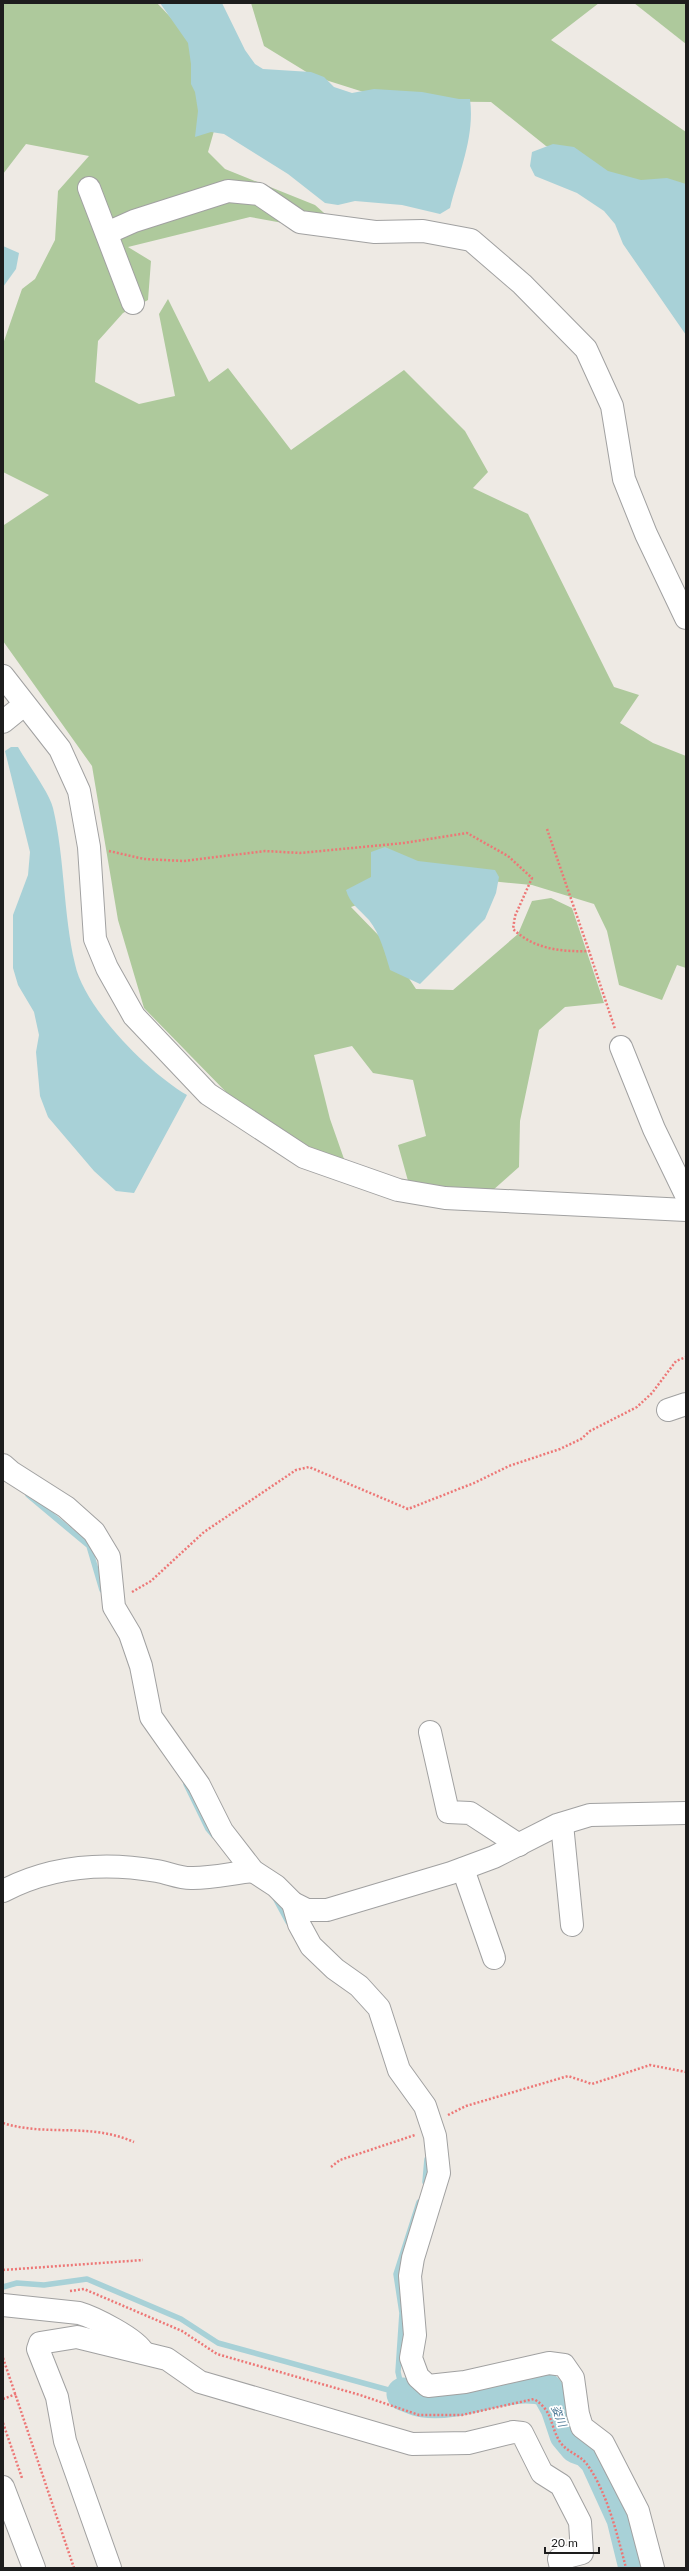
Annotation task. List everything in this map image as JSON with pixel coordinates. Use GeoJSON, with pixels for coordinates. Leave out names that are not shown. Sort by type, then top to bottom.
{"type":"FeatureCollection","features":[{"type":"Feature","properties":{"kind":"street"},"geometry":{"type":"LineString","coordinates":[[89,188],[133,302]]}},
{"type":"Feature","properties":{"kind":"street"},"geometry":{"type":"LineString","coordinates":[[107,233],[134,221],[228,191],[258,194],[300,222],[375,232],[423,231],[471,240],[522,284],[586,349],[612,406],[624,478],[646,534],[686,618]]}},
{"type":"Feature","properties":{"kind":"street"},"geometry":{"type":"LineString","coordinates":[[3,676],[24,705],[60,749],[79,791],[89,847],[95,939],[107,968],[134,1016],[208,1094],[304,1157],[398,1190],[445,1198],[686,1210]]}},
{"type":"Feature","properties":{"kind":"street"},"geometry":{"type":"LineString","coordinates":[[3,722],[24,705]]}},
{"type":"Feature","properties":{"kind":"street"},"geometry":{"type":"LineString","coordinates":[[620,1047],[654,1129],[686,1195]]}},
{"type":"Feature","properties":{"kind":"street"},"geometry":{"type":"LineString","coordinates":[[3,1465],[11,1472],[66,1507],[94,1532],[109,1557],[114,1607],[130,1634],[141,1666],[151,1717],[199,1785],[222,1831],[253,1871],[276,1886],[293,1903],[307,1910],[327,1910],[463,1869],[519,1845],[562,1824],[590,1815],[686,1813]]}},
{"type":"Feature","properties":{"kind":"street"},"geometry":{"type":"LineString","coordinates":[[430,1732],[448,1812],[470,1813],[519,1845]]}},
{"type":"Feature","properties":{"kind":"street"},"geometry":{"type":"LineString","coordinates":[[562,1824],[572,1925]]}},
{"type":"Feature","properties":{"kind":"street"},"geometry":{"type":"LineString","coordinates":[[3,1891],[25,1879],[75,1868],[118,1867],[158,1871],[191,1878],[253,1871]]}},
{"type":"Feature","properties":{"kind":"street"},"geometry":{"type":"LineString","coordinates":[[463,1869],[494,1958]]}},
{"type":"Feature","properties":{"kind":"street"},"geometry":{"type":"LineString","coordinates":[[293,1903],[299,1924],[311,1946],[335,1969],[359,1986],[379,2008],[399,2070],[424,2106],[432,2127],[439,2173],[413,2258],[410,2276],[415,2334],[411,2358],[418,2377],[428,2386],[465,2382],[550,2363],[564,2365],[574,2378],[578,2414],[582,2426],[603,2443],[638,2511],[652,2568]]}},
{"type":"Feature","properties":{"kind":"street"},"geometry":{"type":"LineString","coordinates":[[3,2305],[79,2313],[91,2316],[116,2330],[142,2349],[144,2355]]}},
{"type":"Feature","properties":{"kind":"street"},"geometry":{"type":"LineString","coordinates":[[110,2568],[65,2441],[57,2397],[38,2350],[40,2343],[77,2337],[144,2355],[167,2359],[200,2382],[412,2444],[468,2443],[513,2432],[522,2433],[542,2473],[561,2485],[580,2522],[582,2553],[559,2559],[562,2568]]}},
{"type":"Feature","properties":{"kind":"street"},"geometry":{"type":"LineString","coordinates":[[3,2487],[34,2568]]}},
{"type":"Feature","properties":{"kind":"path"},"geometry":{"type":"LineString","coordinates":[[547,829],[556,861],[589,951],[620,1047]]}},
{"type":"Feature","properties":{"kind":"path"},"geometry":{"type":"LineString","coordinates":[[89,847],[144,859],[184,861],[265,851],[307,853],[404,843],[467,833],[508,856],[532,878],[515,916],[513,929],[520,936],[546,948],[567,952],[589,951]]}},
{"type":"Feature","properties":{"kind":"path"},"geometry":{"type":"LineString","coordinates":[[114,1596],[132,1592],[151,1581],[204,1532],[296,1470],[310,1467],[408,1509],[474,1483],[509,1466],[560,1449],[581,1439],[590,1431],[637,1407],[652,1393],[676,1361],[686,1357]]}},
{"type":"Feature","properties":{"kind":"path"},"geometry":{"type":"LineString","coordinates":[[331,2167],[340,2160],[432,2127],[438,2120],[466,2106],[568,2076],[592,2084],[650,2065],[686,2072]]}},
{"type":"Feature","properties":{"kind":"path"},"geometry":{"type":"LineString","coordinates":[[3,2123],[41,2128],[97,2130],[114,2134],[134,2142]]}},
{"type":"Feature","properties":{"kind":"path"},"geometry":{"type":"LineString","coordinates":[[3,2270],[143,2260]]}},
{"type":"Feature","properties":{"kind":"path"},"geometry":{"type":"LineString","coordinates":[[62,2292],[84,2289],[182,2331],[217,2354],[360,2395],[419,2415],[462,2415],[534,2399],[546,2407],[560,2441],[567,2451],[585,2463],[611,2512],[626,2568]]}},
{"type":"Feature","properties":{"kind":"path"},"geometry":{"type":"LineString","coordinates":[[3,2358],[74,2568]]}},
{"type":"Feature","properties":{"kind":"path"},"geometry":{"type":"LineString","coordinates":[[3,2399],[16,2394]]}},
{"type":"Feature","properties":{"kind":"green space"},"geometry":{"type":"Polygon","coordinates":[[[3,3],[157,3],[195,43],[216,124],[208,152],[225,169],[315,205],[349,235],[250,217],[128,247],[151,261],[148,300],[123,313],[98,341],[95,382],[139,404],[175,396],[159,314],[168,299],[209,382],[228,368],[291,450],[404,370],[465,431],[488,472],[473,488],[528,514],[614,687],[639,695],[620,723],[653,743],[686,756],[686,968],[677,965],[662,1000],[619,985],[607,931],[594,904],[532,885],[500,882],[423,870],[386,895],[351,907],[384,941],[416,989],[453,990],[518,934],[532,901],[551,898],[572,908],[604,1003],[565,1007],[539,1030],[520,1121],[519,1167],[483,1199],[410,1188],[398,1145],[426,1136],[413,1080],[373,1073],[352,1046],[314,1055],[330,1119],[350,1176],[274,1127],[227,1093],[144,1008],[118,920],[92,766],[3,641],[4,525],[49,495],[3,472],[3,344],[22,289],[35,279],[55,240],[58,191],[89,156],[26,144],[3,174],[3,3]]]}},
{"type":"Feature","properties":{"kind":"green space"},"geometry":{"type":"Polygon","coordinates":[[[251,3],[599,3],[551,40],[686,132],[686,184],[620,186],[584,158],[546,146],[491,102],[392,101],[313,76],[264,46],[251,3]]]}},
{"type":"Feature","properties":{"kind":"green space"},"geometry":{"type":"Polygon","coordinates":[[[634,3],[686,3],[686,44],[634,3]]]}},
{"type":"Feature","properties":{"kind":"water"},"geometry":{"type":"Polygon","coordinates":[[[160,3],[222,3],[245,50],[255,64],[263,69],[311,72],[324,77],[334,87],[352,93],[374,89],[422,92],[459,99],[470,99],[471,113],[468,141],[462,168],[450,208],[440,214],[402,205],[355,201],[338,205],[325,203],[288,174],[224,134],[211,132],[195,137],[198,111],[195,92],[191,84],[191,64],[188,43],[160,3]]]}},
{"type":"Feature","properties":{"kind":"water"},"geometry":{"type":"Polygon","coordinates":[[[553,144],[574,147],[608,171],[641,180],[667,178],[686,184],[686,335],[623,244],[615,224],[604,211],[577,193],[535,176],[530,166],[532,152],[553,144]]]}},
{"type":"Feature","properties":{"kind":"water"},"geometry":{"type":"Polygon","coordinates":[[[3,246],[19,253],[16,269],[3,287],[3,246]]]}},
{"type":"Feature","properties":{"kind":"water"},"geometry":{"type":"Polygon","coordinates":[[[11,747],[18,747],[51,801],[60,847],[71,945],[75,964],[81,981],[91,1000],[104,1019],[120,1038],[155,1071],[187,1095],[134,1193],[116,1191],[94,1171],[48,1117],[40,1096],[36,1052],[39,1035],[34,1012],[18,985],[13,968],[13,915],[28,875],[30,852],[5,751],[11,747]]]}},
{"type":"Feature","properties":{"kind":"water"},"geometry":{"type":"Polygon","coordinates":[[[385,847],[418,861],[495,870],[499,877],[496,893],[485,919],[420,984],[390,970],[382,944],[373,925],[353,903],[346,890],[371,877],[371,852],[385,847]]]}},
{"type":"Feature","properties":{"kind":"waterway"},"geometry":{"type":"LineString","coordinates":[[28,1495],[89,1546],[102,1590]]}},
{"type":"Feature","properties":{"kind":"waterway"},"geometry":{"type":"LineString","coordinates":[[186,1784],[208,1829],[214,1836]]}},
{"type":"Feature","properties":{"kind":"waterway"},"geometry":{"type":"LineString","coordinates":[[275,1898],[288,1922]]}},
{"type":"Feature","properties":{"kind":"waterway"},"geometry":{"type":"LineString","coordinates":[[425,2182],[427,2159]]}},
{"type":"Feature","properties":{"kind":"waterway"},"geometry":{"type":"LineString","coordinates":[[3,2287],[17,2283],[44,2285],[87,2279],[181,2319],[218,2343],[403,2394],[398,2372],[402,2313],[396,2274],[419,2202]]}},
{"type":"Feature","properties":{"kind":"waterway","name":"姿川"},"geometry":{"type":"LineString","coordinates":[[403,2394],[423,2401],[439,2402],[517,2388],[532,2387],[547,2390],[557,2408],[566,2435],[576,2447],[587,2451],[596,2460],[623,2519],[635,2568]]}}]}
